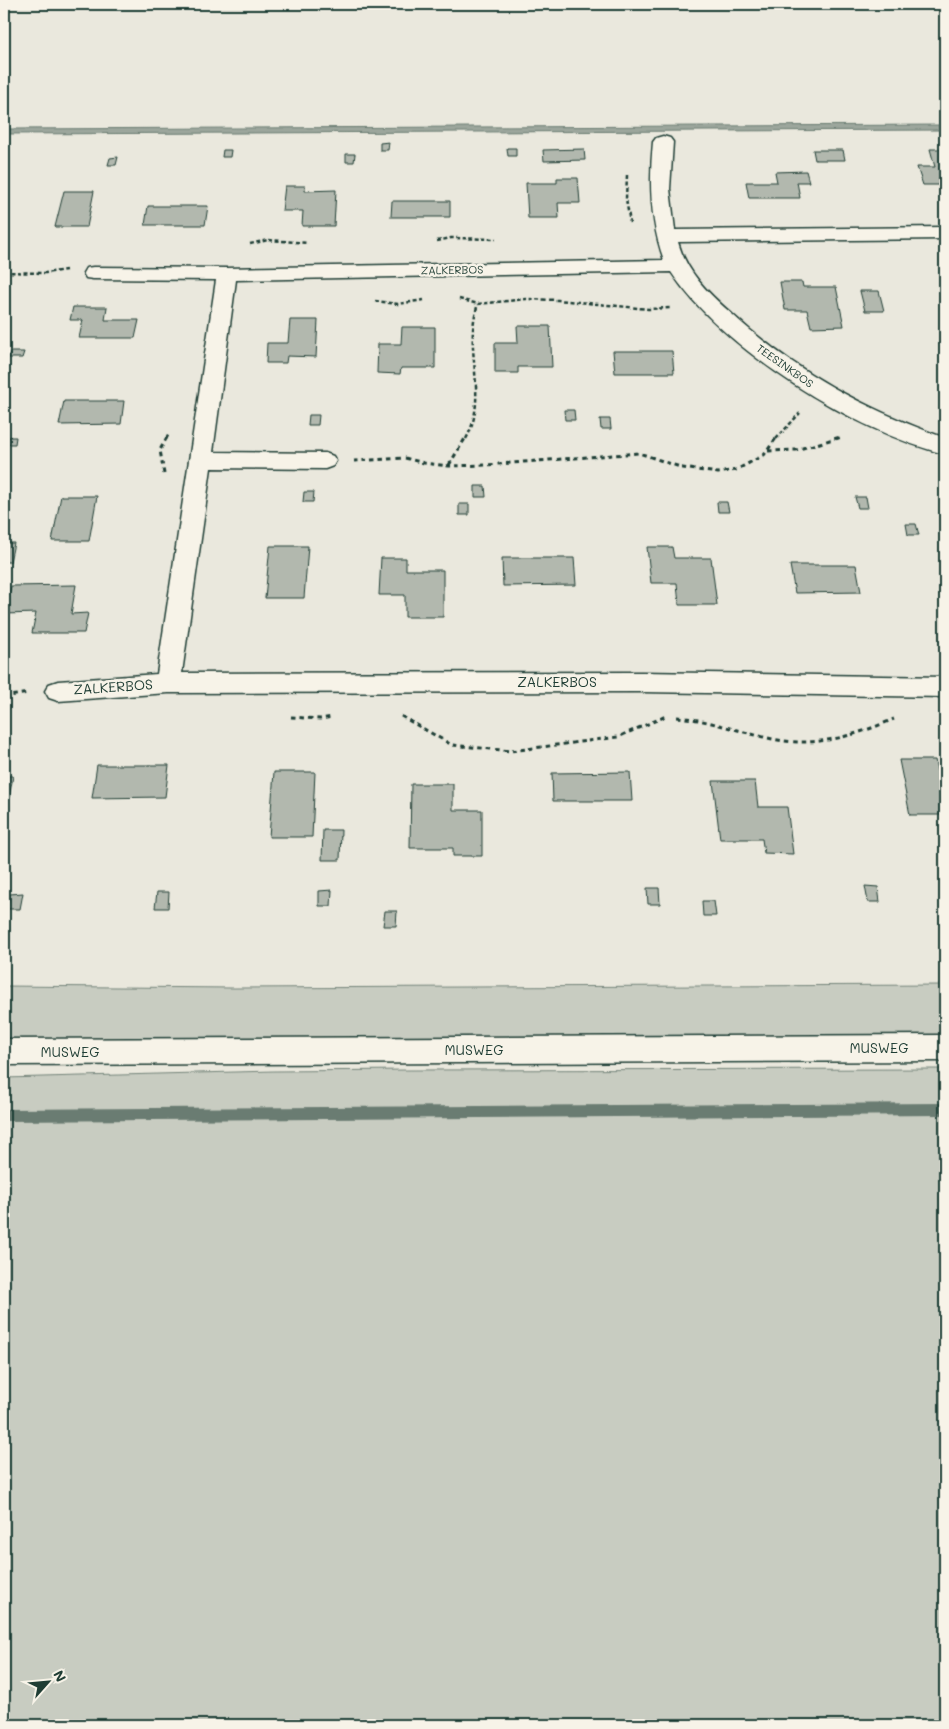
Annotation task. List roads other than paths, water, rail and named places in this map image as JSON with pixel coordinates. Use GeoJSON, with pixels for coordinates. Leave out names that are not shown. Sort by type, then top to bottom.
{"type":"FeatureCollection","features":[{"type":"Feature","properties":{"kind":"street","name":"TEESINKBOS"},"geometry":{"type":"LineString","coordinates":[[663,142],[659,170],[666,236],[677,266],[704,300],[746,339],[805,382],[882,422],[945,446]]}},
{"type":"Feature","properties":{"kind":"street"},"geometry":{"type":"LineString","coordinates":[[666,236],[945,233]]}},
{"type":"Feature","properties":{"kind":"street","name":"ZALKERBOS"},"geometry":{"type":"LineString","coordinates":[[93,273],[227,274],[677,266]]}},
{"type":"Feature","properties":{"kind":"street","name":"ZALKERBOS"},"geometry":{"type":"LineString","coordinates":[[168,684],[227,274]]}},
{"type":"Feature","properties":{"kind":"street"},"geometry":{"type":"LineString","coordinates":[[200,460],[324,461]]}},
{"type":"Feature","properties":{"kind":"street","name":"ZALKERBOS"},"geometry":{"type":"LineString","coordinates":[[58,691],[168,684],[642,682],[945,687]]}},
{"type":"Feature","properties":{"kind":"street","name":"MUSWEG"},"geometry":{"type":"LineString","coordinates":[[4,1052],[945,1048]]}},
{"type":"Feature","properties":{"kind":"waterway"},"geometry":{"type":"LineString","coordinates":[[4,1115],[945,1109]]}}]}
